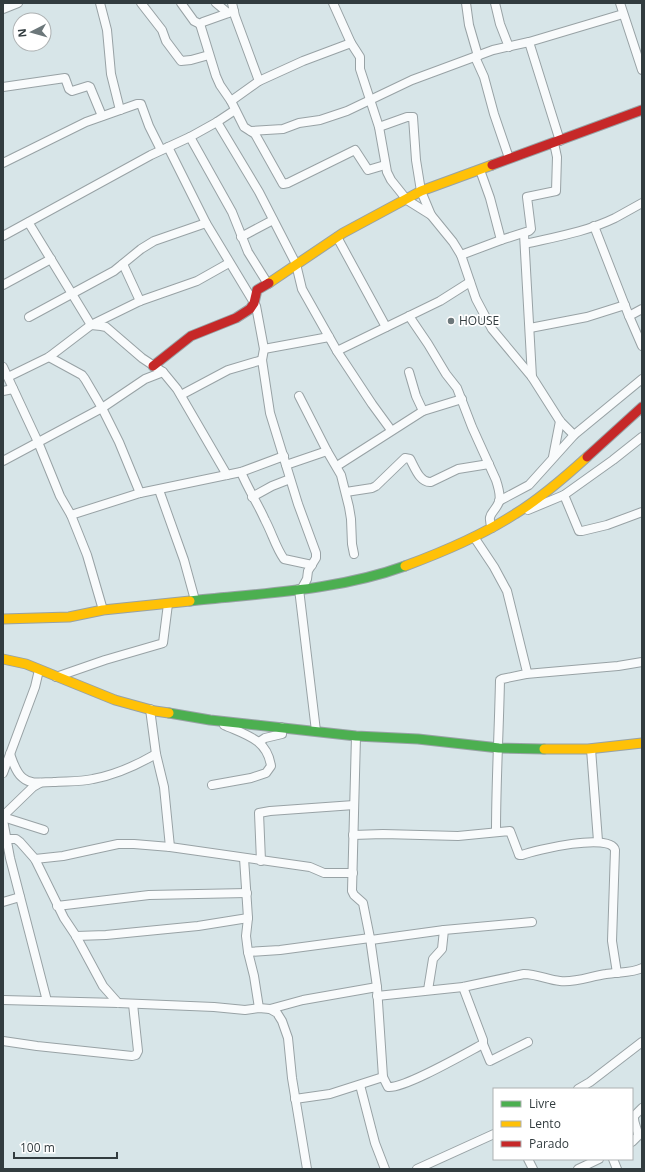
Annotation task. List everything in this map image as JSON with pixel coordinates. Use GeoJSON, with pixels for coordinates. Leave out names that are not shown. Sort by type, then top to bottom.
{"type":"FeatureCollection","features":[{"type":"Feature","properties":{"kind":"street"},"geometry":{"type":"LineString","coordinates":[[6,6],[18,3]]}},
{"type":"Feature","properties":{"kind":"street"},"geometry":{"type":"LineString","coordinates":[[100,3],[107,30],[111,74],[120,110]]}},
{"type":"Feature","properties":{"kind":"street"},"geometry":{"type":"LineString","coordinates":[[141,3],[162,30],[166,41],[181,61],[209,56]]}},
{"type":"Feature","properties":{"kind":"street"},"geometry":{"type":"LineString","coordinates":[[181,3],[194,22],[200,24],[231,12]]}},
{"type":"Feature","properties":{"kind":"street"},"geometry":{"type":"LineString","coordinates":[[216,3],[231,12]]}},
{"type":"Feature","properties":{"kind":"street"},"geometry":{"type":"LineString","coordinates":[[232,3],[231,12],[258,81]]}},
{"type":"Feature","properties":{"kind":"street"},"geometry":{"type":"LineString","coordinates":[[333,3],[351,43],[360,57],[360,69],[379,127],[385,165],[391,180],[407,200],[431,215]]}},
{"type":"Feature","properties":{"kind":"street"},"geometry":{"type":"LineString","coordinates":[[466,3],[469,25],[477,56],[509,158]]}},
{"type":"Feature","properties":{"kind":"street"},"geometry":{"type":"LineString","coordinates":[[495,3],[500,24],[509,47]]}},
{"type":"Feature","properties":{"kind":"street"},"geometry":{"type":"LineString","coordinates":[[620,3],[642,70]]}},
{"type":"Feature","properties":{"kind":"street"},"geometry":{"type":"LineString","coordinates":[[251,130],[283,129],[299,123],[320,120],[370,100],[412,80],[493,50],[529,42],[623,14]]}},
{"type":"Feature","properties":{"kind":"street"},"geometry":{"type":"LineString","coordinates":[[200,24],[209,56],[220,85],[231,101],[244,127],[251,130],[255,134],[283,184],[355,150],[368,170],[385,165]]}},
{"type":"Feature","properties":{"kind":"street"},"geometry":{"type":"LineString","coordinates":[[461,256],[501,240],[529,232],[531,229],[527,197],[556,191],[557,142],[529,42]]}},
{"type":"Feature","properties":{"kind":"street"},"geometry":{"type":"LineString","coordinates":[[231,101],[258,81],[303,61],[351,43]]}},
{"type":"Feature","properties":{"kind":"street"},"geometry":{"type":"LineString","coordinates":[[3,87],[65,78],[69,89],[72,91],[88,86],[90,87],[102,116]]}},
{"type":"Feature","properties":{"kind":"street"},"geometry":{"type":"LineString","coordinates":[[3,163],[102,116],[141,104],[149,126],[165,148],[206,223],[254,303],[258,314],[264,349],[262,360],[270,413],[290,479],[316,553],[316,558],[308,571],[307,579],[301,589],[316,731]]}},
{"type":"Feature","properties":{"kind":"street"},"geometry":{"type":"LineString","coordinates":[[3,236],[165,148],[190,137],[235,110]]}},
{"type":"Feature","properties":{"kind":"street"},"geometry":{"type":"LineString","coordinates":[[154,366],[191,336],[236,318],[250,309],[254,303],[257,290],[337,237],[421,191],[642,110]]}},
{"type":"Feature","properties":{"kind":"street"},"geometry":{"type":"LineString","coordinates":[[379,127],[407,117],[413,117],[416,160],[421,191],[431,215],[453,242],[461,256],[476,299],[492,329],[532,377],[560,421],[574,435]]}},
{"type":"Feature","properties":{"kind":"street"},"geometry":{"type":"LineString","coordinates":[[217,122],[259,192],[296,264],[302,289],[329,337],[372,404],[391,430]]}},
{"type":"Feature","properties":{"kind":"street"},"geometry":{"type":"LineString","coordinates":[[190,137],[232,212],[248,252],[268,284]]}},
{"type":"Feature","properties":{"kind":"street"},"geometry":{"type":"LineString","coordinates":[[480,170],[490,198],[501,240]]}},
{"type":"Feature","properties":{"kind":"street"},"geometry":{"type":"LineString","coordinates":[[525,244],[567,235],[594,226],[614,218],[642,203]]}},
{"type":"Feature","properties":{"kind":"street"},"geometry":{"type":"LineString","coordinates":[[241,237],[273,220]]}},
{"type":"Feature","properties":{"kind":"street"},"geometry":{"type":"LineString","coordinates":[[29,222],[91,325]]}},
{"type":"Feature","properties":{"kind":"street"},"geometry":{"type":"LineString","coordinates":[[29,316],[114,271],[141,249],[154,241],[206,223]]}},
{"type":"Feature","properties":{"kind":"street"},"geometry":{"type":"LineString","coordinates":[[594,226],[624,305],[642,346]]}},
{"type":"Feature","properties":{"kind":"street"},"geometry":{"type":"LineString","coordinates":[[524,234],[532,377]]}},
{"type":"Feature","properties":{"kind":"street"},"geometry":{"type":"LineString","coordinates":[[337,237],[386,327]]}},
{"type":"Feature","properties":{"kind":"street"},"geometry":{"type":"LineString","coordinates":[[3,286],[51,259]]}},
{"type":"Feature","properties":{"kind":"street"},"geometry":{"type":"LineString","coordinates":[[8,377],[49,357],[91,325],[140,301],[188,286],[229,263]]}},
{"type":"Feature","properties":{"kind":"street"},"geometry":{"type":"LineString","coordinates":[[123,264],[140,301]]}},
{"type":"Feature","properties":{"kind":"street"},"geometry":{"type":"LineString","coordinates":[[337,351],[440,301],[470,282]]}},
{"type":"Feature","properties":{"kind":"street"},"geometry":{"type":"LineString","coordinates":[[530,328],[587,317],[624,305]]}},
{"type":"Feature","properties":{"kind":"street"},"geometry":{"type":"LineString","coordinates":[[629,316],[642,309]]}},
{"type":"Feature","properties":{"kind":"street"},"geometry":{"type":"LineString","coordinates":[[409,316],[446,374],[457,388],[472,427],[499,487],[499,501],[490,516],[489,521],[492,528]]}},
{"type":"Feature","properties":{"kind":"street"},"geometry":{"type":"LineString","coordinates":[[91,325],[106,327],[163,372],[181,395],[227,475]]}},
{"type":"Feature","properties":{"kind":"street"},"geometry":{"type":"LineString","coordinates":[[264,349],[329,337]]}},
{"type":"Feature","properties":{"kind":"street"},"geometry":{"type":"LineString","coordinates":[[49,357],[82,375],[102,408],[119,442],[140,493]]}},
{"type":"Feature","properties":{"kind":"street"},"geometry":{"type":"LineString","coordinates":[[181,395],[228,370],[262,360]]}},
{"type":"Feature","properties":{"kind":"street"},"geometry":{"type":"LineString","coordinates":[[3,367],[38,442],[58,492],[71,515],[87,555],[103,610]]}},
{"type":"Feature","properties":{"kind":"street"},"geometry":{"type":"LineString","coordinates":[[3,461],[102,408],[145,379],[163,372]]}},
{"type":"Feature","properties":{"kind":"street"},"geometry":{"type":"LineString","coordinates":[[409,372],[416,396],[423,411]]}},
{"type":"Feature","properties":{"kind":"street"},"geometry":{"type":"LineString","coordinates":[[499,501],[529,485],[535,480],[553,457],[574,435],[642,379]]}},
{"type":"Feature","properties":{"kind":"street"},"geometry":{"type":"LineString","coordinates":[[3,391],[13,389]]}},
{"type":"Feature","properties":{"kind":"street"},"geometry":{"type":"LineString","coordinates":[[299,396],[341,475],[351,519],[354,554]]}},
{"type":"Feature","properties":{"kind":"street"},"geometry":{"type":"LineString","coordinates":[[337,466],[391,430],[423,411],[462,399]]}},
{"type":"Feature","properties":{"kind":"street"},"geometry":{"type":"LineString","coordinates":[[514,516],[559,482],[642,407]]}},
{"type":"Feature","properties":{"kind":"street"},"geometry":{"type":"LineString","coordinates":[[553,457],[560,421]]}},
{"type":"Feature","properties":{"kind":"street"},"geometry":{"type":"LineString","coordinates":[[3,619],[69,616],[103,610],[301,589],[342,583],[397,569],[446,550],[514,516],[564,495],[642,437]]}},
{"type":"Feature","properties":{"kind":"street"},"geometry":{"type":"LineString","coordinates":[[286,465],[327,451]]}},
{"type":"Feature","properties":{"kind":"street"},"geometry":{"type":"LineString","coordinates":[[71,515],[140,493],[241,472],[284,456]]}},
{"type":"Feature","properties":{"kind":"street"},"geometry":{"type":"LineString","coordinates":[[346,492],[376,486],[405,458],[410,460],[423,481],[427,482],[431,482],[458,469],[489,464]]}},
{"type":"Feature","properties":{"kind":"street"},"geometry":{"type":"LineString","coordinates":[[241,472],[252,497],[265,519],[284,559],[312,565]]}},
{"type":"Feature","properties":{"kind":"street"},"geometry":{"type":"LineString","coordinates":[[252,497],[272,486],[290,479]]}},
{"type":"Feature","properties":{"kind":"street"},"geometry":{"type":"LineString","coordinates":[[159,490],[184,560],[195,600]]}},
{"type":"Feature","properties":{"kind":"street"},"geometry":{"type":"LineString","coordinates":[[564,495],[579,531],[607,525],[642,512]]}},
{"type":"Feature","properties":{"kind":"street"},"geometry":{"type":"LineString","coordinates":[[474,537],[507,591],[526,674]]}},
{"type":"Feature","properties":{"kind":"street"},"geometry":{"type":"LineString","coordinates":[[56,677],[105,660],[160,644],[163,642],[168,604]]}},
{"type":"Feature","properties":{"kind":"street"},"geometry":{"type":"LineString","coordinates":[[3,659],[26,664],[115,700],[150,709],[220,721],[356,736],[418,739],[499,748],[591,749],[642,743]]}},
{"type":"Feature","properties":{"kind":"street"},"geometry":{"type":"LineString","coordinates":[[496,832],[500,680],[502,678],[526,674],[618,666],[642,662]]}},
{"type":"Feature","properties":{"kind":"street"},"geometry":{"type":"LineString","coordinates":[[3,773],[35,687],[39,670]]}},
{"type":"Feature","properties":{"kind":"street"},"geometry":{"type":"LineString","coordinates":[[150,709],[156,754],[164,787],[170,847]]}},
{"type":"Feature","properties":{"kind":"street"},"geometry":{"type":"LineString","coordinates":[[212,785],[251,778],[266,773],[271,766],[270,755],[259,742],[224,725],[220,721]]}},
{"type":"Feature","properties":{"kind":"street"},"geometry":{"type":"LineString","coordinates":[[259,742],[265,738],[282,734],[281,727]]}},
{"type":"Feature","properties":{"kind":"street"},"geometry":{"type":"LineString","coordinates":[[356,736],[352,891],[354,895],[363,903],[371,939],[377,992],[383,1077],[388,1087],[393,1087],[430,1071],[482,1044]]}},
{"type":"Feature","properties":{"kind":"street"},"geometry":{"type":"LineString","coordinates":[[591,749],[598,841]]}},
{"type":"Feature","properties":{"kind":"street"},"geometry":{"type":"LineString","coordinates":[[10,754],[22,778],[40,783],[83,781],[100,778],[134,766],[156,754]]}},
{"type":"Feature","properties":{"kind":"street"},"geometry":{"type":"LineString","coordinates":[[3,818],[33,787],[40,783]]}},
{"type":"Feature","properties":{"kind":"street"},"geometry":{"type":"LineString","coordinates":[[262,861],[259,813],[354,805]]}},
{"type":"Feature","properties":{"kind":"street"},"geometry":{"type":"LineString","coordinates":[[3,818],[44,830]]}},
{"type":"Feature","properties":{"kind":"street"},"geometry":{"type":"LineString","coordinates":[[3,818],[7,839],[7,859],[20,897],[47,1001]]}},
{"type":"Feature","properties":{"kind":"street"},"geometry":{"type":"LineString","coordinates":[[354,835],[383,834],[472,836],[510,831],[519,855],[542,849],[598,841],[612,844],[615,846],[612,941],[617,972]]}},
{"type":"Feature","properties":{"kind":"street"},"geometry":{"type":"LineString","coordinates":[[7,839],[16,839],[35,859],[64,918],[76,936],[103,986],[118,1003]]}},
{"type":"Feature","properties":{"kind":"street"},"geometry":{"type":"LineString","coordinates":[[35,859],[62,856],[118,844],[170,847],[310,867],[324,873],[353,873]]}},
{"type":"Feature","properties":{"kind":"street"},"geometry":{"type":"LineString","coordinates":[[244,858],[248,918],[246,936],[259,1008]]}},
{"type":"Feature","properties":{"kind":"street"},"geometry":{"type":"LineString","coordinates":[[58,906],[149,895],[247,893]]}},
{"type":"Feature","properties":{"kind":"street"},"geometry":{"type":"LineString","coordinates":[[3,902],[20,897]]}},
{"type":"Feature","properties":{"kind":"street"},"geometry":{"type":"LineString","coordinates":[[76,936],[106,935],[198,926],[248,918]]}},
{"type":"Feature","properties":{"kind":"street"},"geometry":{"type":"LineString","coordinates":[[248,952],[280,950],[444,930],[532,922]]}},
{"type":"Feature","properties":{"kind":"street"},"geometry":{"type":"LineString","coordinates":[[428,990],[433,960],[442,949],[444,930]]}},
{"type":"Feature","properties":{"kind":"street"},"geometry":{"type":"LineString","coordinates":[[3,1000],[118,1003],[214,1007],[245,1010],[259,1008],[270,1009],[303,1000],[377,992],[463,988],[524,974],[532,974],[562,982],[640,969],[642,978]]}},
{"type":"Feature","properties":{"kind":"street"},"geometry":{"type":"LineString","coordinates":[[463,988],[483,1040],[482,1044],[490,1061],[528,1042]]}},
{"type":"Feature","properties":{"kind":"street"},"geometry":{"type":"LineString","coordinates":[[3,1041],[132,1056],[136,1055],[138,1051],[133,1004]]}},
{"type":"Feature","properties":{"kind":"street"},"geometry":{"type":"LineString","coordinates":[[270,1009],[277,1013],[282,1021],[288,1038],[295,1099],[307,1169]]}},
{"type":"Feature","properties":{"kind":"street"},"geometry":{"type":"LineString","coordinates":[[580,1088],[590,1082],[642,1042]]}},
{"type":"Feature","properties":{"kind":"street"},"geometry":{"type":"LineString","coordinates":[[295,1099],[330,1094],[383,1077]]}},
{"type":"Feature","properties":{"kind":"street"},"geometry":{"type":"LineString","coordinates":[[360,1085],[375,1143],[385,1169]]}},
{"type":"Feature","properties":{"kind":"street"},"geometry":{"type":"LineString","coordinates":[[633,1142],[636,1140],[638,1136],[634,1116],[642,1108]]}},
{"type":"Feature","properties":{"kind":"street"},"geometry":{"type":"LineString","coordinates":[[417,1169],[493,1134]]}},
{"type":"Feature","properties":{"kind":"street"},"geometry":{"type":"LineString","coordinates":[[528,1160],[533,1169]]}},
{"type":"Feature","properties":{"kind":"street"},"geometry":{"type":"LineString","coordinates":[[578,1169],[597,1160]]}},
{"type":"Feature","properties":{"kind":"street"},"geometry":{"type":"LineString","coordinates":[[614,1160],[618,1169]]}},
{"type":"Feature","properties":{"kind":"traffic: fast"},"geometry":{"type":"LineString","coordinates":[[190,601],[326,586],[352,581],[405,566]]}},
{"type":"Feature","properties":{"kind":"traffic: fast"},"geometry":{"type":"LineString","coordinates":[[169,713],[210,720],[356,736],[418,739],[499,748],[544,749]]}},
{"type":"Feature","properties":{"kind":"traffic: slow"},"geometry":{"type":"LineString","coordinates":[[269,283],[343,233],[421,191],[492,165]]}},
{"type":"Feature","properties":{"kind":"traffic: slow"},"geometry":{"type":"LineString","coordinates":[[405,566],[462,543],[502,522],[525,508],[561,480],[587,457]]}},
{"type":"Feature","properties":{"kind":"traffic: slow"},"geometry":{"type":"LineString","coordinates":[[3,619],[69,617],[103,610],[190,601]]}},
{"type":"Feature","properties":{"kind":"traffic: slow"},"geometry":{"type":"LineString","coordinates":[[3,659],[26,664],[115,700],[155,711],[169,713]]}},
{"type":"Feature","properties":{"kind":"traffic: slow"},"geometry":{"type":"LineString","coordinates":[[544,749],[588,749],[642,743]]}},
{"type":"Feature","properties":{"kind":"traffic: jam"},"geometry":{"type":"LineString","coordinates":[[492,165],[642,110]]}},
{"type":"Feature","properties":{"kind":"traffic: jam"},"geometry":{"type":"LineString","coordinates":[[153,366],[191,336],[236,318],[250,309],[254,303],[257,290],[269,283]]}},
{"type":"Feature","properties":{"kind":"traffic: jam"},"geometry":{"type":"LineString","coordinates":[[587,457],[642,407]]}},
{"type":"Feature","properties":{"kind":"place","name":"HOUSE"},"geometry":{"type":"Point","coordinates":[451,321]}}]}
